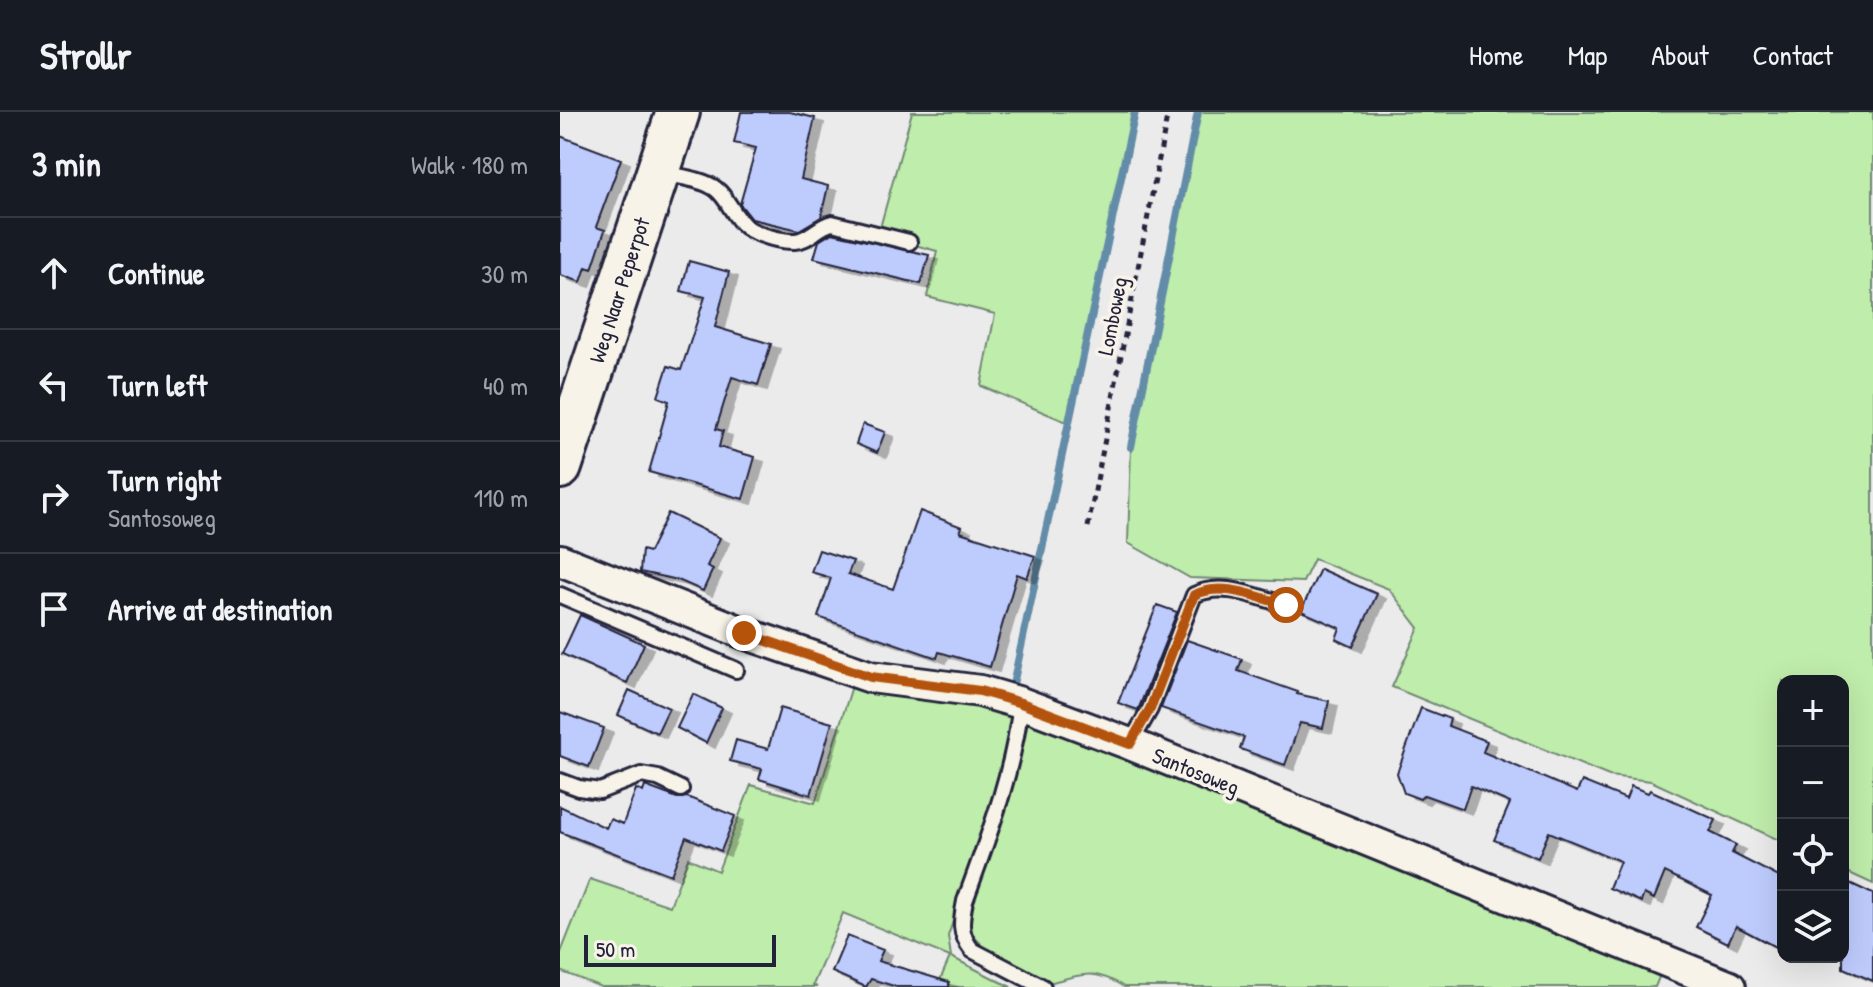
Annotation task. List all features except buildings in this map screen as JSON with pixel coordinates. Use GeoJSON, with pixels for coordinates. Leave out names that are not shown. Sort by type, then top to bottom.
{"type":"FeatureCollection","features":[{"type":"Feature","properties":{"kind":"street","name":"Weg Naar Peperpot"},"geometry":{"type":"LineString","coordinates":[[560,467],[678,112]]}},
{"type":"Feature","properties":{"kind":"street","name":"Santosoweg"},"geometry":{"type":"LineString","coordinates":[[560,560],[744,633],[871,677],[980,691],[1021,703],[1130,744],[1730,987]]}},
{"type":"Feature","properties":{"kind":"lane"},"geometry":{"type":"LineString","coordinates":[[659,171],[713,186],[726,198],[745,227],[761,234],[795,242],[805,239],[822,225],[832,223],[909,242]]}},
{"type":"Feature","properties":{"kind":"lane"},"geometry":{"type":"LineString","coordinates":[[1130,744],[1150,709],[1194,595],[1222,587],[1286,605]]}},
{"type":"Feature","properties":{"kind":"lane"},"geometry":{"type":"LineString","coordinates":[[560,595],[736,670]]}},
{"type":"Feature","properties":{"kind":"lane"},"geometry":{"type":"LineString","coordinates":[[1021,703],[1016,745],[1005,788],[965,901],[961,931],[972,950],[1043,987]]}},
{"type":"Feature","properties":{"kind":"lane"},"geometry":{"type":"LineString","coordinates":[[560,781],[600,791],[641,775],[658,778],[681,789]]}},
{"type":"Feature","properties":{"kind":"path","name":"Lomboweg"},"geometry":{"type":"LineString","coordinates":[[1088,527],[1168,112]]}},
{"type":"Feature","properties":{"kind":"green space"},"geometry":{"type":"Polygon","coordinates":[[[912,112],[1135,112],[1069,423],[981,386],[995,314],[927,297],[937,251],[878,235],[912,112]]]}},
{"type":"Feature","properties":{"kind":"green space"},"geometry":{"type":"Polygon","coordinates":[[[1198,112],[1873,112],[1873,884],[1849,873],[1849,675],[1777,675],[1777,839],[1651,781],[1609,776],[1392,687],[1419,628],[1389,589],[1314,559],[1303,582],[1190,578],[1128,543],[1131,447],[1198,112]]]}},
{"type":"Feature","properties":{"kind":"green space"},"geometry":{"type":"Polygon","coordinates":[[[853,683],[1015,709],[998,787],[948,936],[951,957],[1011,987],[937,987],[950,957],[843,913],[813,985],[817,987],[601,987],[560,971],[560,955],[590,879],[670,906],[688,858],[718,871],[751,785],[815,803],[853,683]]]}},
{"type":"Feature","properties":{"kind":"green space"},"geometry":{"type":"Polygon","coordinates":[[[1029,713],[1662,970],[1655,987],[1124,987],[1104,977],[1088,974],[1049,983],[990,952],[966,922],[1018,767],[1029,713]]]}},
{"type":"Feature","properties":{"kind":"waterway"},"geometry":{"type":"LineString","coordinates":[[1014,680],[1135,112]]}},
{"type":"Feature","properties":{"kind":"waterway"},"geometry":{"type":"LineString","coordinates":[[1131,447],[1198,112]]}},
{"type":"Feature","properties":{"kind":"route"},"geometry":{"type":"LineString","coordinates":[[744,633],[871,677],[980,691],[1130,744],[1150,709],[1194,595],[1222,587],[1286,605]]}}]}
